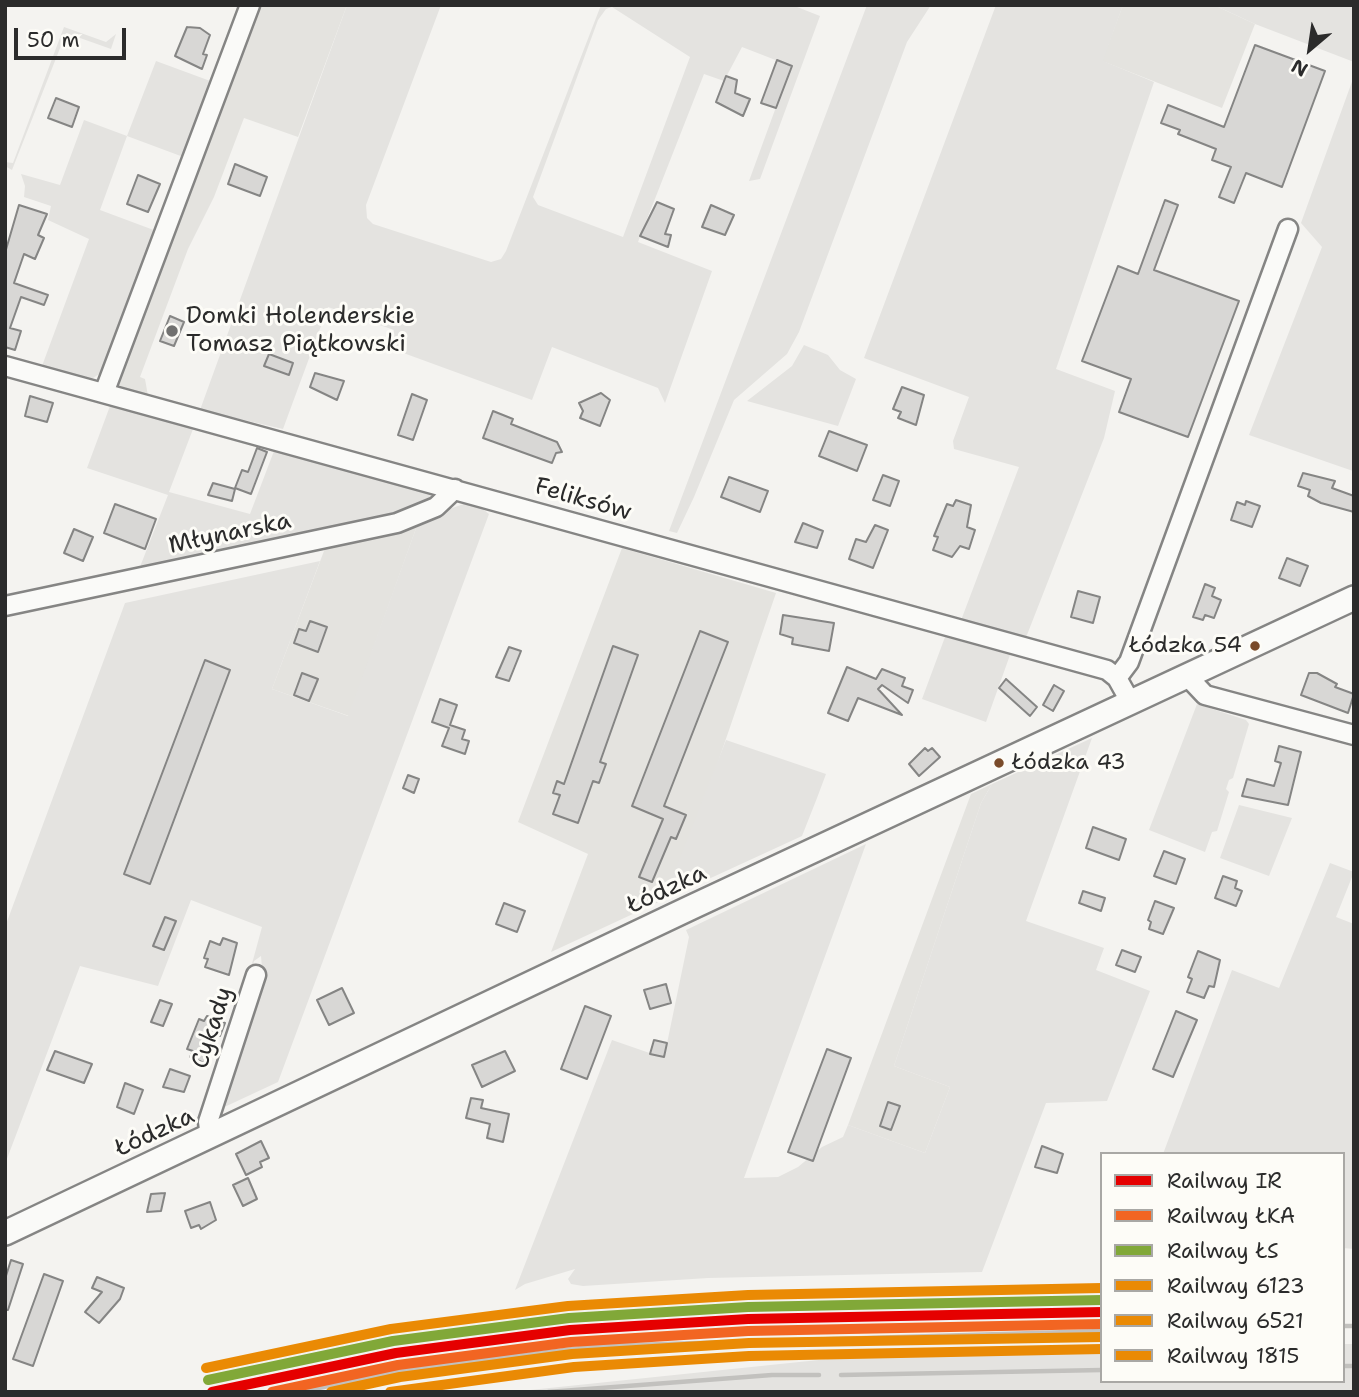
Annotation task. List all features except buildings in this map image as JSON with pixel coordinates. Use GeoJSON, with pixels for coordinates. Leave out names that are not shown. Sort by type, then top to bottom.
{"type":"FeatureCollection","features":[{"type":"Feature","properties":{"kind":"main road","name":"Łódzka"},"geometry":{"type":"LineString","coordinates":[[5,1233],[1354,598]]}},
{"type":"Feature","properties":{"kind":"street"},"geometry":{"type":"LineString","coordinates":[[104,393],[250,5]]}},
{"type":"Feature","properties":{"kind":"street"},"geometry":{"type":"LineString","coordinates":[[1131,703],[1117,678],[1129,662],[1288,229]]}},
{"type":"Feature","properties":{"kind":"street","name":"Feliksów"},"geometry":{"type":"LineString","coordinates":[[5,366],[1107,670],[1117,678]]}},
{"type":"Feature","properties":{"kind":"street","name":"Młynarska"},"geometry":{"type":"LineString","coordinates":[[5,606],[397,523],[436,507],[456,489]]}},
{"type":"Feature","properties":{"kind":"street"},"geometry":{"type":"LineString","coordinates":[[1188,677],[1205,695],[1354,736]]}},
{"type":"Feature","properties":{"kind":"street","name":"Cykady"},"geometry":{"type":"LineString","coordinates":[[210,1136],[208,1122],[256,975]]}},
{"type":"Feature","properties":{"kind":"shaded area"},"geometry":{"type":"Polygon","coordinates":[[[258,5],[347,5],[298,137],[244,118],[214,197],[188,249],[140,377],[145,379],[148,396],[116,387],[258,5]]]}},
{"type":"Feature","properties":{"kind":"shaded area"},"geometry":{"type":"Polygon","coordinates":[[[347,5],[441,5],[366,205],[367,218],[373,224],[491,262],[501,259],[506,251],[601,5],[792,5],[820,16],[760,179],[749,181],[791,66],[742,47],[724,81],[704,74],[638,242],[712,271],[665,403],[658,388],[552,347],[532,400],[387,347],[394,330],[328,307],[283,429],[200,410],[347,5]],[[612,7],[606,9],[598,20],[533,197],[538,205],[623,237],[690,57],[612,7]]]}},
{"type":"Feature","properties":{"kind":"shaded area"},"geometry":{"type":"Polygon","coordinates":[[[867,5],[931,5],[907,42],[799,332],[787,354],[734,400],[677,533],[669,531],[867,5]]]}},
{"type":"Feature","properties":{"kind":"shaded area"},"geometry":{"type":"Polygon","coordinates":[[[996,5],[1123,5],[1103,61],[1154,82],[1056,369],[1115,391],[1104,438],[1025,640],[960,623],[1019,467],[954,449],[953,441],[969,397],[864,358],[996,5]]]}},
{"type":"Feature","properties":{"kind":"shaded area"},"geometry":{"type":"Polygon","coordinates":[[[1123,5],[1214,5],[1255,24],[1222,108],[1102,61],[1123,5]]]}},
{"type":"Feature","properties":{"kind":"shaded area"},"geometry":{"type":"Polygon","coordinates":[[[1214,5],[1354,5],[1354,62],[1255,24],[1214,5]]]}},
{"type":"Feature","properties":{"kind":"shaded area"},"geometry":{"type":"Polygon","coordinates":[[[64,27],[106,42],[116,34],[111,49],[66,33],[12,170],[5,166],[5,162],[13,163],[64,27]]]}},
{"type":"Feature","properties":{"kind":"shaded area"},"geometry":{"type":"Polygon","coordinates":[[[156,61],[213,82],[186,158],[127,136],[156,61]]]}},
{"type":"Feature","properties":{"kind":"shaded area"},"geometry":{"type":"Polygon","coordinates":[[[1354,76],[1353,471],[1249,435],[1322,247],[1301,223],[1354,76]]]}},
{"type":"Feature","properties":{"kind":"shaded area"},"geometry":{"type":"Polygon","coordinates":[[[84,120],[127,136],[100,210],[159,232],[107,369],[90,380],[42,366],[89,239],[48,220],[51,206],[24,197],[25,186],[21,174],[60,185],[84,120]]]}},
{"type":"Feature","properties":{"kind":"shaded area"},"geometry":{"type":"Polygon","coordinates":[[[804,345],[828,355],[840,370],[856,379],[838,426],[747,401],[792,366],[804,345]]]}},
{"type":"Feature","properties":{"kind":"shaded area"},"geometry":{"type":"Polygon","coordinates":[[[110,406],[193,429],[169,492],[250,514],[274,451],[247,441],[459,497],[410,512],[138,572],[168,495],[87,468],[110,406]]]}},
{"type":"Feature","properties":{"kind":"shaded area"},"geometry":{"type":"Polygon","coordinates":[[[472,501],[489,514],[278,1082],[218,1110],[262,968],[261,956],[254,961],[247,982],[262,927],[191,900],[158,986],[80,966],[5,1164],[5,927],[125,603],[320,561],[272,689],[348,716],[419,520],[472,501]]]}},
{"type":"Feature","properties":{"kind":"shaded area"},"geometry":{"type":"Polygon","coordinates":[[[419,520],[349,716],[272,689],[327,543],[419,520]]]}},
{"type":"Feature","properties":{"kind":"shaded area"},"geometry":{"type":"Polygon","coordinates":[[[622,548],[776,593],[705,800],[663,900],[551,952],[588,854],[518,822],[622,548]]]}},
{"type":"Feature","properties":{"kind":"shaded area"},"geometry":{"type":"Polygon","coordinates":[[[945,637],[1010,655],[986,722],[922,699],[945,637]]]}},
{"type":"Feature","properties":{"kind":"shaded area"},"geometry":{"type":"Polygon","coordinates":[[[1197,704],[1246,720],[1249,724],[1233,778],[1229,780],[1226,789],[1229,792],[1217,831],[1212,832],[1205,852],[1149,830],[1197,704]]]}},
{"type":"Feature","properties":{"kind":"shaded area"},"geometry":{"type":"Polygon","coordinates":[[[1092,738],[1026,921],[1104,948],[1096,970],[1150,991],[1107,1101],[1046,1103],[982,1272],[708,1278],[583,1286],[571,1284],[568,1279],[575,1269],[525,1284],[515,1290],[612,1040],[664,1058],[689,937],[686,930],[866,844],[744,1178],[778,1177],[798,1167],[822,1147],[843,1137],[848,1125],[925,1153],[950,1087],[894,1066],[981,803],[992,784],[1092,738]]]}},
{"type":"Feature","properties":{"kind":"shaded area"},"geometry":{"type":"Polygon","coordinates":[[[726,740],[826,774],[817,798],[802,836],[663,900],[726,740]]]}},
{"type":"Feature","properties":{"kind":"shaded area"},"geometry":{"type":"Polygon","coordinates":[[[992,784],[981,803],[894,1066],[950,1087],[925,1153],[848,1125],[971,794],[992,784]]]}},
{"type":"Feature","properties":{"kind":"shaded area"},"geometry":{"type":"Polygon","coordinates":[[[1239,805],[1292,818],[1269,876],[1220,858],[1239,805]]]}},
{"type":"Feature","properties":{"kind":"shaded area"},"geometry":{"type":"Polygon","coordinates":[[[1330,863],[1354,872],[1336,917],[1354,924],[1354,1249],[1345,1248],[1345,1152],[1164,1152],[1232,970],[1279,988],[1330,863]]]}},
{"type":"Feature","properties":{"kind":"shaded area"},"geometry":{"type":"Polygon","coordinates":[[[1345,1344],[1354,1344],[1354,1392],[511,1392],[857,1356],[1100,1350],[1100,1383],[1345,1383],[1345,1344]]]}},
{"type":"Feature","properties":{"kind":"waterway"},"geometry":{"type":"LineString","coordinates":[[1345,1326],[1354,1326]]}},
{"type":"Feature","properties":{"kind":"waterway"},"geometry":{"type":"LineString","coordinates":[[300,1392],[410,1369],[597,1346],[1100,1331]]}},
{"type":"Feature","properties":{"kind":"waterway"},"geometry":{"type":"LineString","coordinates":[[1345,1366],[1354,1366]]}},
{"type":"Feature","properties":{"kind":"waterway"},"geometry":{"type":"LineString","coordinates":[[841,1375],[1100,1370]]}},
{"type":"Feature","properties":{"kind":"waterway"},"geometry":{"type":"LineString","coordinates":[[548,1392],[772,1375],[819,1375]]}},
{"type":"Feature","properties":{"kind":"rail line","name":"6521"},"geometry":{"type":"LineString","coordinates":[[206,1368],[391,1329],[568,1306],[748,1295],[1100,1288]]}},
{"type":"Feature","properties":{"kind":"rail line","name":"ŁS"},"geometry":{"type":"LineString","coordinates":[[208,1380],[393,1341],[569,1318],[748,1307],[1100,1300]]}},
{"type":"Feature","properties":{"kind":"rail line","name":"IR"},"geometry":{"type":"LineString","coordinates":[[212,1392],[396,1353],[570,1330],[748,1319],[1100,1312]]}},
{"type":"Feature","properties":{"kind":"rail line","name":"ŁKA"},"geometry":{"type":"LineString","coordinates":[[272,1392],[398,1365],[571,1342],[748,1331],[1100,1324]]}},
{"type":"Feature","properties":{"kind":"rail line","name":"6123"},"geometry":{"type":"LineString","coordinates":[[331,1392],[400,1377],[572,1354],[749,1343],[1100,1337]]}},
{"type":"Feature","properties":{"kind":"rail line","name":"1815"},"geometry":{"type":"LineString","coordinates":[[390,1392],[574,1367],[749,1356],[1100,1349]]}},
{"type":"Feature","properties":{"kind":"place","name":"Domki Holenderskie Tomasz Piątkowski"},"geometry":{"type":"Point","coordinates":[172,331]}},
{"type":"Feature","properties":{"kind":"place","name":"Łódzka 54"},"geometry":{"type":"Point","coordinates":[1255,646]}},
{"type":"Feature","properties":{"kind":"place","name":"Łódzka 43"},"geometry":{"type":"Point","coordinates":[999,763]}}]}
